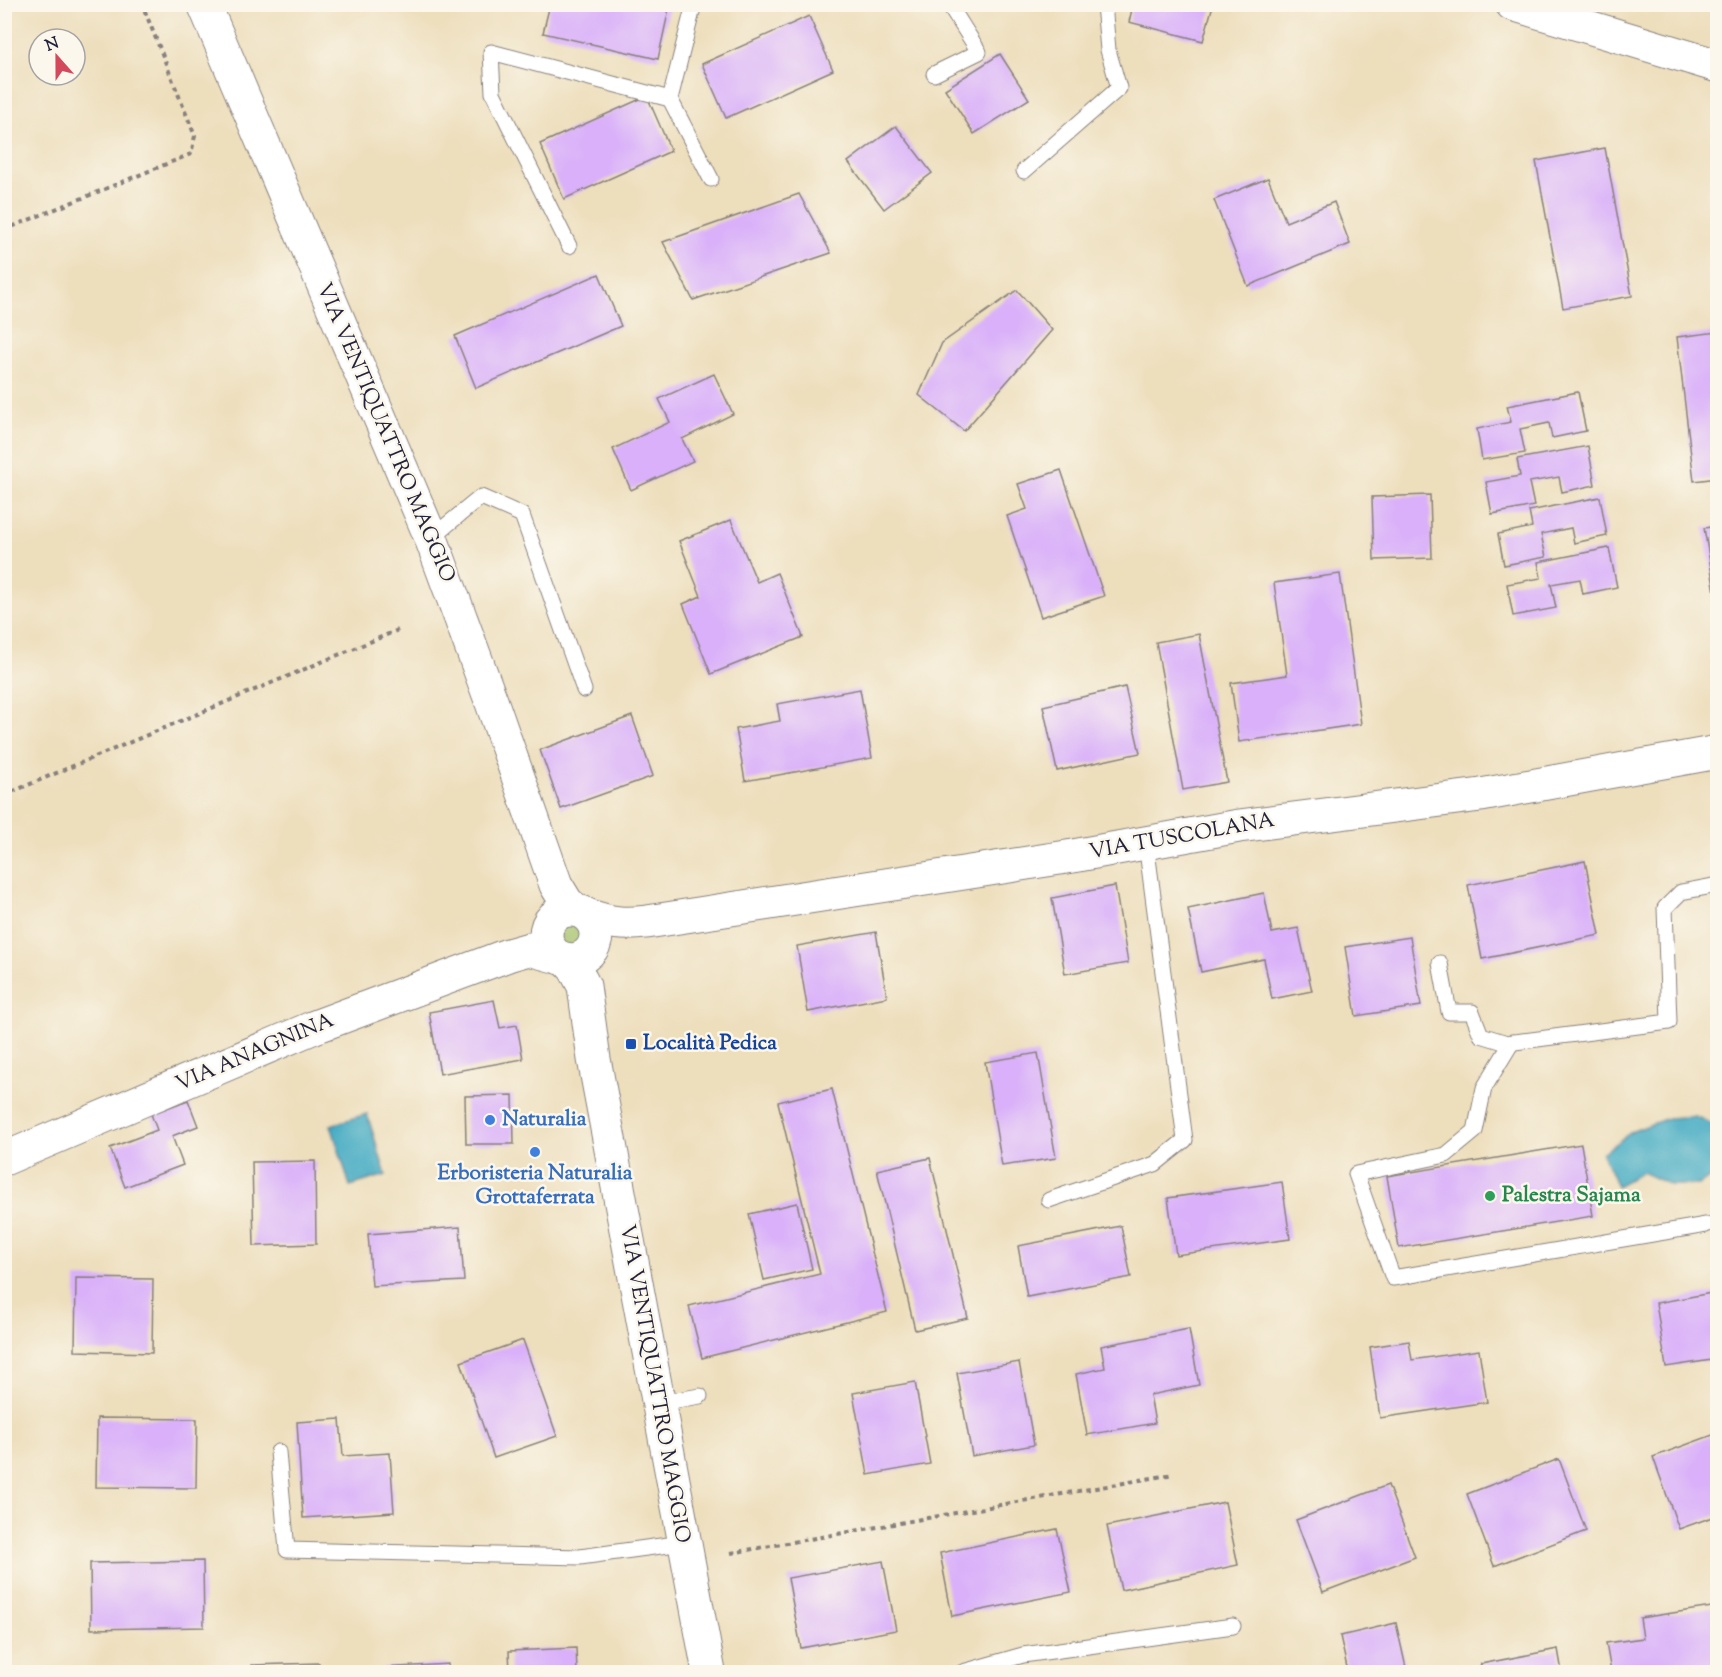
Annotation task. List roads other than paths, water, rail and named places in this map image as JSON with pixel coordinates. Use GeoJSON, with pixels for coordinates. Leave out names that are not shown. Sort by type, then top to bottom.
{"type":"FeatureCollection","features":[{"type":"Feature","properties":{"kind":"main road","name":"VIA VENTIQUATTRO MAGGIO"},"geometry":{"type":"LineString","coordinates":[[204,4],[431,538],[488,692],[571,935],[575,969],[584,986],[594,1059],[709,1672]]}},
{"type":"Feature","properties":{"kind":"main road"},"geometry":{"type":"LineString","coordinates":[[1512,4],[1718,66]]}},
{"type":"Feature","properties":{"kind":"main road","name":"VIA TUSCOLANA"},"geometry":{"type":"LineString","coordinates":[[571,935],[1146,843],[1239,826],[1481,795],[1718,752]]}},
{"type":"Feature","properties":{"kind":"main road","name":"VIA ANAGNINA"},"geometry":{"type":"LineString","coordinates":[[4,1159],[312,1028],[508,955],[571,935]]}},
{"type":"Feature","properties":{"kind":"lane"},"geometry":{"type":"LineString","coordinates":[[694,4],[670,99],[711,179]]}},
{"type":"Feature","properties":{"kind":"lane"},"geometry":{"type":"LineString","coordinates":[[1024,171],[1119,88],[1108,50],[1104,4]]}},
{"type":"Feature","properties":{"kind":"lane"},"geometry":{"type":"LineString","coordinates":[[934,74],[979,51],[952,9]]}},
{"type":"Feature","properties":{"kind":"lane"},"geometry":{"type":"LineString","coordinates":[[569,246],[493,93],[491,52],[670,99]]}},
{"type":"Feature","properties":{"kind":"lane"},"geometry":{"type":"LineString","coordinates":[[431,538],[481,497],[522,515],[584,690]]}},
{"type":"Feature","properties":{"kind":"lane"},"geometry":{"type":"LineString","coordinates":[[1049,1200],[1155,1164],[1185,1140],[1146,843]]}},
{"type":"Feature","properties":{"kind":"lane"},"geometry":{"type":"LineString","coordinates":[[1440,963],[1449,1012],[1472,1012],[1481,1035],[1506,1043],[1669,1022],[1665,908],[1681,892],[1718,887]]}},
{"type":"Feature","properties":{"kind":"lane"},"geometry":{"type":"LineString","coordinates":[[1512,1042],[1484,1088],[1475,1131],[1446,1155],[1356,1174],[1393,1278],[1706,1225]]}},
{"type":"Feature","properties":{"kind":"lane"},"geometry":{"type":"LineString","coordinates":[[660,1403],[700,1396]]}},
{"type":"Feature","properties":{"kind":"lane"},"geometry":{"type":"LineString","coordinates":[[278,1452],[287,1550],[580,1557],[683,1543]]}},
{"type":"Feature","properties":{"kind":"lane"},"geometry":{"type":"LineString","coordinates":[[963,1672],[1023,1655],[1233,1626]]}},
{"type":"Feature","properties":{"kind":"water"},"geometry":{"type":"Polygon","coordinates":[[[367,1114],[386,1175],[350,1186],[331,1125],[367,1114]]]}},
{"type":"Feature","properties":{"kind":"water"},"geometry":{"type":"Polygon","coordinates":[[[1695,1116],[1715,1125],[1717,1172],[1699,1185],[1670,1185],[1642,1172],[1617,1186],[1602,1153],[1633,1131],[1668,1118],[1695,1116]]]}},
{"type":"Feature","properties":{"kind":"place","name":"Località Pedica"},"geometry":{"type":"Point","coordinates":[631,1044]}},
{"type":"Feature","properties":{"kind":"place","name":"Naturalia"},"geometry":{"type":"Point","coordinates":[490,1120]}},
{"type":"Feature","properties":{"kind":"place","name":"Erboristeria Naturalia Grottaferrata"},"geometry":{"type":"Point","coordinates":[535,1152]}},
{"type":"Feature","properties":{"kind":"place","name":"Palestra Sajama"},"geometry":{"type":"Point","coordinates":[1490,1196]}}]}
